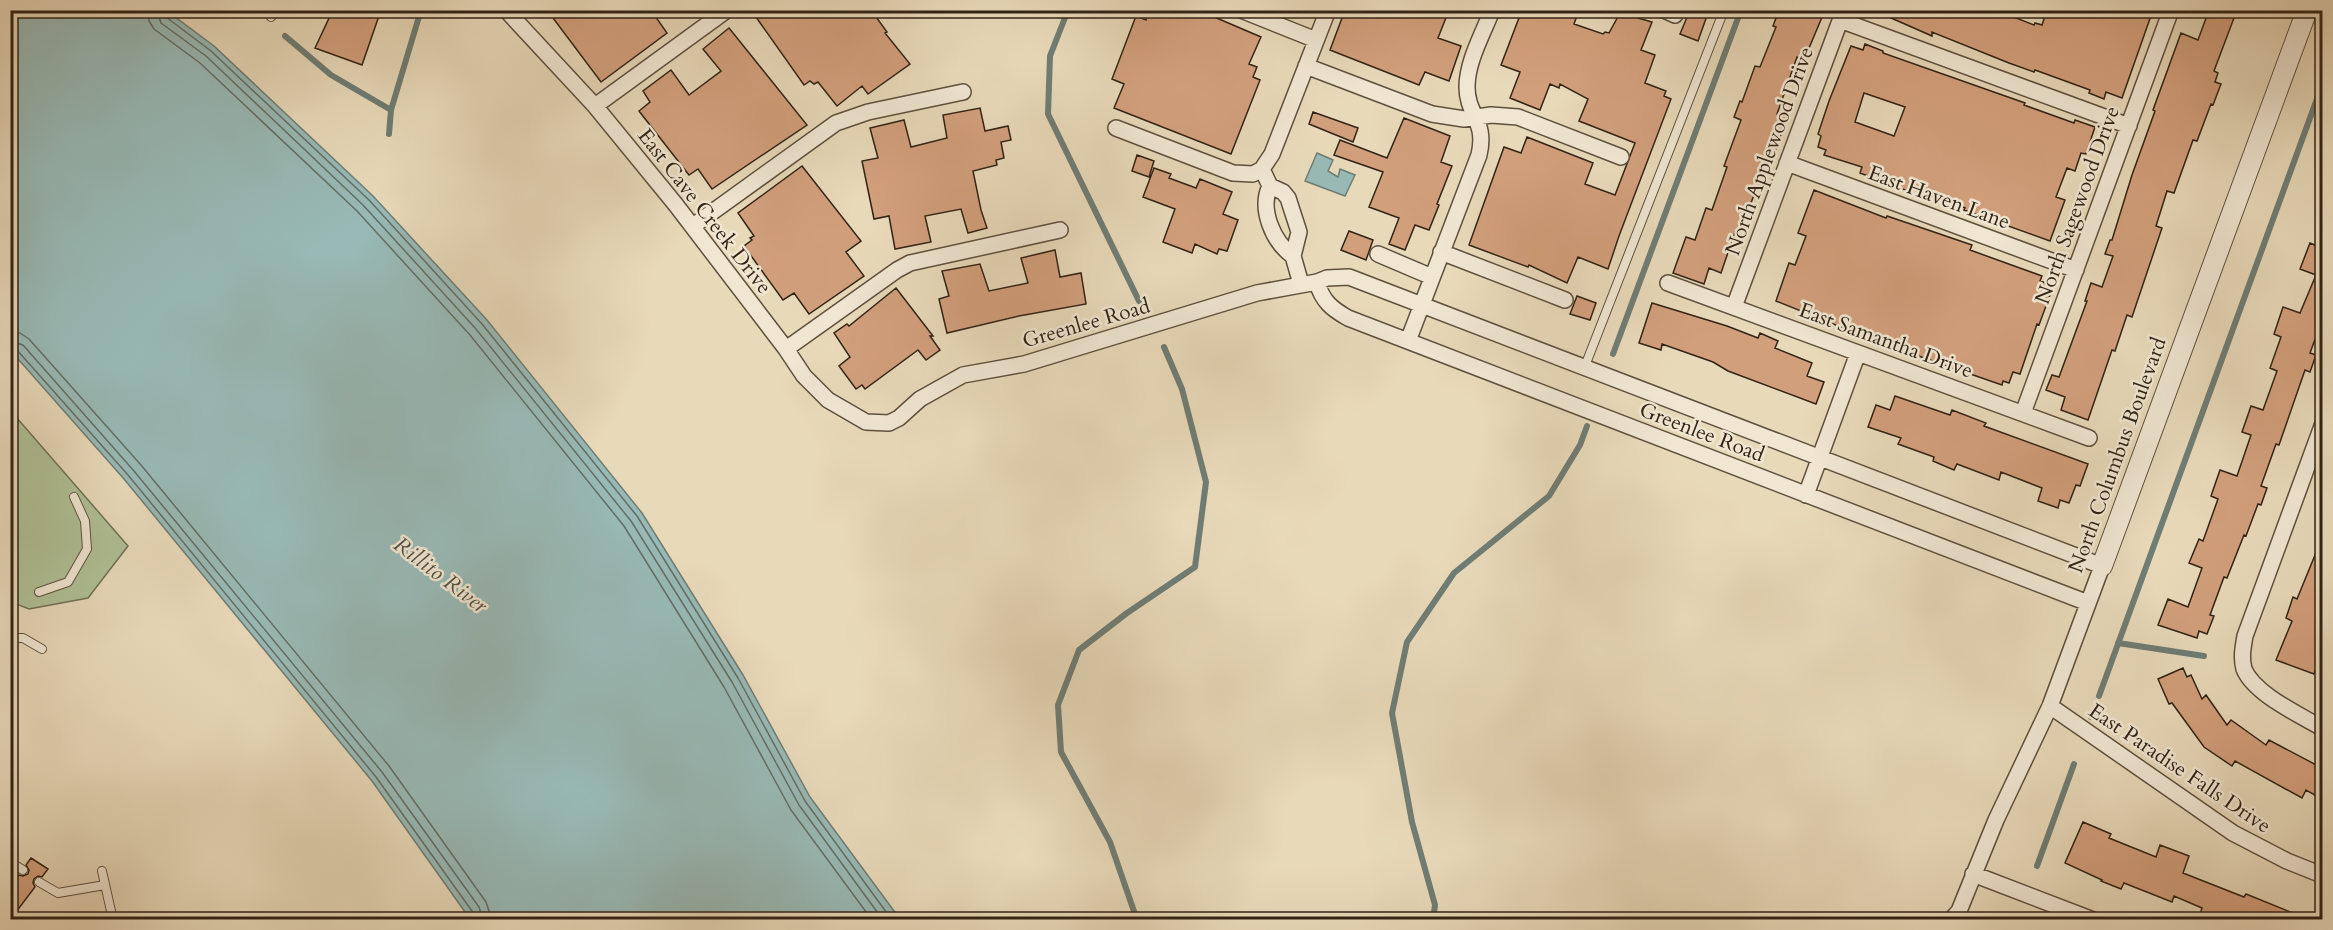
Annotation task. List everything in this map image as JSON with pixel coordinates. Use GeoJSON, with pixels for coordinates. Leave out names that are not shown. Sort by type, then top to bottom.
{"type":"FeatureCollection","features":[{"type":"Feature","properties":{"kind":"street","name":"East Cave Creek Drive"},"geometry":{"type":"LineString","coordinates":[[506,10],[596,106],[693,226],[804,376],[828,400],[866,422],[878,424]]}},
{"type":"Feature","properties":{"kind":"street"},"geometry":{"type":"LineString","coordinates":[[596,106],[727,10]]}},
{"type":"Feature","properties":{"kind":"street"},"geometry":{"type":"LineString","coordinates":[[1241,10],[1316,40]]}},
{"type":"Feature","properties":{"kind":"street"},"geometry":{"type":"LineString","coordinates":[[1116,128],[1233,173],[1253,174],[1262,169],[1272,154],[1328,10]]}},
{"type":"Feature","properties":{"kind":"street"},"geometry":{"type":"LineString","coordinates":[[1408,341],[1479,155],[1482,142],[1481,130],[1467,89],[1468,72],[1492,10]]}},
{"type":"Feature","properties":{"kind":"street","name":"North Sagewood Drive"},"geometry":{"type":"LineString","coordinates":[[2023,413],[2171,10]]}},
{"type":"Feature","properties":{"kind":"street","name":"North Columbus Boulevard"},"geometry":{"type":"LineString","coordinates":[[1956,917],[1996,820],[2050,706],[2307,10]]}},
{"type":"Feature","properties":{"kind":"street"},"geometry":{"type":"LineString","coordinates":[[1842,15],[2129,126]]}},
{"type":"Feature","properties":{"kind":"street","name":"North Applewood Drive"},"geometry":{"type":"LineString","coordinates":[[1734,307],[1842,15]]}},
{"type":"Feature","properties":{"kind":"street"},"geometry":{"type":"LineString","coordinates":[[1306,66],[1432,114],[1448,118],[1498,114],[1518,117],[1621,157]]}},
{"type":"Feature","properties":{"kind":"street"},"geometry":{"type":"LineString","coordinates":[[693,226],[836,123],[868,112],[963,93]]}},
{"type":"Feature","properties":{"kind":"street","name":"East Haven Lane"},"geometry":{"type":"LineString","coordinates":[[1787,163],[2076,270]]}},
{"type":"Feature","properties":{"kind":"street"},"geometry":{"type":"LineString","coordinates":[[1262,169],[1270,186],[1288,198],[1299,232],[1293,256]]}},
{"type":"Feature","properties":{"kind":"street"},"geometry":{"type":"LineString","coordinates":[[1270,186],[1265,208],[1276,239],[1293,256],[1300,284]]}},
{"type":"Feature","properties":{"kind":"street"},"geometry":{"type":"LineString","coordinates":[[786,349],[910,263],[1060,230]]}},
{"type":"Feature","properties":{"kind":"street"},"geometry":{"type":"LineString","coordinates":[[1442,252],[1564,300]]}},
{"type":"Feature","properties":{"kind":"street"},"geometry":{"type":"LineString","coordinates":[[1378,254],[1432,276]]}},
{"type":"Feature","properties":{"kind":"street","name":"Greenlee Road"},"geometry":{"type":"LineString","coordinates":[[878,424],[889,423],[899,418],[920,399],[963,375],[1024,364],[1257,293],[1317,282],[1327,278],[1349,277],[1422,303],[2102,566]]}},
{"type":"Feature","properties":{"kind":"street","name":"Greenlee Road"},"geometry":{"type":"LineString","coordinates":[[1317,282],[1320,294],[1336,312],[2088,603]]}},
{"type":"Feature","properties":{"kind":"street","name":"East Samantha Drive"},"geometry":{"type":"LineString","coordinates":[[1668,283],[2089,438]]}},
{"type":"Feature","properties":{"kind":"street"},"geometry":{"type":"LineString","coordinates":[[1806,495],[1858,352]]}},
{"type":"Feature","properties":{"kind":"street"},"geometry":{"type":"LineString","coordinates":[[2322,426],[2245,636],[2242,658],[2249,677],[2264,693],[2322,728]]}},
{"type":"Feature","properties":{"kind":"street","name":"East Paradise Falls Drive"},"geometry":{"type":"LineString","coordinates":[[2050,706],[2233,833],[2287,861],[2322,875]]}},
{"type":"Feature","properties":{"kind":"street"},"geometry":{"type":"LineString","coordinates":[[1973,873],[2093,920]]}},
{"type":"Feature","properties":{"kind":"lane"},"geometry":{"type":"LineString","coordinates":[[1585,366],[1724,10]]}},
{"type":"Feature","properties":{"kind":"lane"},"geometry":{"type":"LineString","coordinates":[[39,592],[68,582],[87,549],[85,521],[74,497]]}},
{"type":"Feature","properties":{"kind":"lane"},"geometry":{"type":"LineString","coordinates":[[10,638],[24,638],[42,649]]}},
{"type":"Feature","properties":{"kind":"lane"},"geometry":{"type":"LineString","coordinates":[[10,862],[23,870]]}},
{"type":"Feature","properties":{"kind":"lane"},"geometry":{"type":"LineString","coordinates":[[102,871],[113,920]]}},
{"type":"Feature","properties":{"kind":"lane"},"geometry":{"type":"LineString","coordinates":[[39,882],[58,893],[105,885]]}},
{"type":"Feature","properties":{"kind":"green space"},"geometry":{"type":"Polygon","coordinates":[[[10,410],[128,546],[88,598],[29,609],[11,602],[10,410]]]}},
{"type":"Feature","properties":{"kind":"water","name":"Rillito River"},"geometry":{"type":"Polygon","coordinates":[[[10,11],[167,11],[214,46],[373,196],[487,320],[642,513],[743,675],[810,797],[900,919],[470,919],[372,781],[124,479],[11,351],[10,11]]]}},
{"type":"Feature","properties":{"kind":"water"},"geometry":{"type":"Polygon","coordinates":[[[1317,153],[1333,160],[1328,171],[1338,177],[1340,169],[1355,175],[1345,196],[1305,181],[1317,153]]]}},
{"type":"Feature","properties":{"kind":"building"},"geometry":{"type":"Polygon","coordinates":[[[330,10],[381,10],[362,65],[315,48],[330,16],[330,10]]]}},
{"type":"Feature","properties":{"kind":"building"},"geometry":{"type":"Polygon","coordinates":[[[547,10],[651,10],[667,33],[601,82],[547,10]]]}},
{"type":"Feature","properties":{"kind":"building"},"geometry":{"type":"Polygon","coordinates":[[[751,10],[871,10],[887,32],[885,33],[910,64],[868,94],[862,86],[837,106],[818,82],[814,84],[810,81],[804,85],[751,10]]]}},
{"type":"Feature","properties":{"kind":"building"},"geometry":{"type":"Polygon","coordinates":[[[1149,10],[1198,10],[1261,37],[1249,64],[1257,67],[1253,77],[1260,80],[1231,154],[1114,108],[1124,84],[1112,79],[1136,16],[1146,20],[1149,10]]]}},
{"type":"Feature","properties":{"kind":"building"},"geometry":{"type":"Polygon","coordinates":[[[1345,10],[1359,10],[1376,17],[1377,10],[1449,10],[1438,38],[1461,46],[1449,81],[1425,72],[1419,85],[1330,50],[1345,10]]]}},
{"type":"Feature","properties":{"kind":"building"},"geometry":{"type":"Polygon","coordinates":[[[1522,10],[1579,10],[1574,24],[1603,34],[1609,33],[1620,13],[1652,22],[1641,50],[1655,55],[1645,83],[1666,91],[1664,96],[1671,99],[1608,269],[1578,257],[1567,283],[1529,265],[1528,267],[1469,245],[1504,147],[1521,153],[1527,137],[1593,163],[1585,184],[1615,195],[1635,143],[1579,121],[1588,99],[1560,84],[1559,88],[1550,84],[1540,110],[1510,98],[1520,72],[1501,65],[1522,10]]]}},
{"type":"Feature","properties":{"kind":"building"},"geometry":{"type":"Polygon","coordinates":[[[1690,10],[1709,10],[1698,41],[1680,34],[1690,10]]]}},
{"type":"Feature","properties":{"kind":"building"},"geometry":{"type":"Polygon","coordinates":[[[1779,10],[1825,10],[1804,60],[1797,57],[1777,114],[1787,117],[1770,166],[1766,164],[1739,234],[1735,232],[1721,273],[1709,268],[1704,284],[1673,273],[1686,237],[1695,240],[1706,208],[1712,210],[1727,167],[1724,166],[1741,120],[1734,117],[1755,66],[1760,67],[1776,27],[1773,26],[1779,10]]]}},
{"type":"Feature","properties":{"kind":"building"},"geometry":{"type":"Polygon","coordinates":[[[1873,10],[1996,10],[2034,25],[2035,23],[2042,25],[2047,10],[2153,10],[2122,98],[2106,92],[2104,99],[2089,93],[2090,90],[2009,63],[1932,32],[1932,36],[1873,10]]]}},
{"type":"Feature","properties":{"kind":"building"},"geometry":{"type":"Polygon","coordinates":[[[2209,10],[2237,10],[2214,71],[2218,73],[2215,82],[2221,84],[2197,141],[2193,140],[2174,193],[2167,191],[2156,226],[2162,228],[2132,317],[2127,315],[2115,351],[2112,350],[2088,420],[2061,410],[2065,397],[2046,390],[2052,375],[2059,377],[2087,301],[2085,301],[2091,283],[2102,287],[2113,256],[2105,254],[2112,240],[2155,111],[2153,110],[2181,33],[2198,40],[2209,10]]]}},
{"type":"Feature","properties":{"kind":"building"},"geometry":{"type":"Polygon","coordinates":[[[729,28],[807,125],[712,189],[698,169],[689,175],[639,111],[650,102],[643,91],[671,70],[689,95],[721,71],[703,49],[729,28]]]}},
{"type":"Feature","properties":{"kind":"building"},"geometry":{"type":"Polygon","coordinates":[[[1865,44],[1883,53],[2025,103],[2024,105],[2074,123],[2075,120],[2095,127],[2086,154],[2081,153],[2075,171],[2067,168],[2056,197],[2065,200],[2050,241],[1964,210],[1965,208],[1909,188],[1908,191],[1860,173],[1862,167],[1824,155],[1826,150],[1818,147],[1821,136],[1818,134],[1829,101],[1851,46],[1863,50],[1865,44]],[[1864,93],[1855,122],[1894,136],[1905,107],[1864,93]]]}},
{"type":"Feature","properties":{"kind":"building"},"geometry":{"type":"Polygon","coordinates":[[[980,108],[985,131],[1008,126],[1011,140],[1001,142],[1004,158],[996,160],[997,165],[973,171],[987,228],[968,233],[961,209],[925,216],[931,242],[895,249],[889,216],[874,219],[862,161],[878,158],[870,128],[904,120],[911,147],[947,138],[943,115],[980,108]]]}},
{"type":"Feature","properties":{"kind":"building"},"geometry":{"type":"Polygon","coordinates":[[[1313,112],[1358,128],[1353,142],[1309,124],[1313,112]]]}},
{"type":"Feature","properties":{"kind":"building"},"geometry":{"type":"Polygon","coordinates":[[[1404,118],[1450,136],[1441,162],[1452,166],[1429,230],[1415,225],[1405,250],[1389,244],[1399,218],[1369,207],[1383,172],[1334,155],[1340,140],[1387,158],[1404,118]]]}},
{"type":"Feature","properties":{"kind":"building"},"geometry":{"type":"Polygon","coordinates":[[[1137,155],[1154,161],[1149,177],[1132,171],[1137,155]]]}},
{"type":"Feature","properties":{"kind":"building"},"geometry":{"type":"Polygon","coordinates":[[[802,166],[861,241],[846,252],[864,276],[809,314],[794,293],[783,300],[744,246],[754,236],[738,213],[802,166]]]}},
{"type":"Feature","properties":{"kind":"building"},"geometry":{"type":"Polygon","coordinates":[[[1154,168],[1171,174],[1169,178],[1196,188],[1200,179],[1232,192],[1223,214],[1238,220],[1227,251],[1219,249],[1217,254],[1195,244],[1192,253],[1163,242],[1175,209],[1143,197],[1154,168]]]}},
{"type":"Feature","properties":{"kind":"building"},"geometry":{"type":"Polygon","coordinates":[[[1814,190],[1886,218],[1887,216],[1972,245],[1970,250],[2042,276],[2040,281],[2049,284],[2045,293],[2050,295],[2039,325],[2037,324],[2020,374],[2013,372],[2009,383],[2003,381],[2002,385],[1878,342],[1776,301],[1789,263],[1795,265],[1806,236],[1798,233],[1814,190]]]}},
{"type":"Feature","properties":{"kind":"building"},"geometry":{"type":"Polygon","coordinates":[[[1349,231],[1373,240],[1366,260],[1341,250],[1349,231]]]}},
{"type":"Feature","properties":{"kind":"building"},"geometry":{"type":"Polygon","coordinates":[[[2310,243],[2322,248],[2322,320],[2310,353],[2316,355],[2310,372],[2305,370],[2279,445],[2276,444],[2261,486],[2267,488],[2261,505],[2258,504],[2227,578],[2224,577],[2210,615],[2214,616],[2207,634],[2199,631],[2197,638],[2158,625],[2168,599],[2188,607],[2202,568],[2189,563],[2199,539],[2203,541],[2218,499],[2211,496],[2220,470],[2237,476],[2251,435],[2242,432],[2251,406],[2263,410],[2277,371],[2270,368],[2281,337],[2274,334],[2283,307],[2300,313],[2316,275],[2300,269],[2310,243]]]}},
{"type":"Feature","properties":{"kind":"building"},"geometry":{"type":"Polygon","coordinates":[[[1055,250],[1060,277],[1081,273],[1086,304],[1019,316],[947,333],[939,299],[949,296],[942,271],[980,264],[989,291],[1028,283],[1021,258],[1055,250]]]}},
{"type":"Feature","properties":{"kind":"building"},"geometry":{"type":"Polygon","coordinates":[[[896,288],[933,336],[930,336],[940,350],[926,360],[918,350],[865,389],[862,385],[856,389],[839,366],[850,357],[834,333],[847,324],[849,326],[896,288]]]}},
{"type":"Feature","properties":{"kind":"building"},"geometry":{"type":"Polygon","coordinates":[[[1577,296],[1596,303],[1590,320],[1570,314],[1577,296]]]}},
{"type":"Feature","properties":{"kind":"building"},"geometry":{"type":"Polygon","coordinates":[[[1652,303],[1758,338],[1760,333],[1778,341],[1775,348],[1812,363],[1807,376],[1824,382],[1816,404],[1662,344],[1661,350],[1639,343],[1652,303]]]}},
{"type":"Feature","properties":{"kind":"building"},"geometry":{"type":"Polygon","coordinates":[[[1895,396],[1950,415],[1952,410],[1986,423],[1984,426],[2088,464],[2080,486],[2076,485],[2069,503],[2060,500],[2058,508],[2038,501],[2042,488],[2001,472],[1999,480],[1957,464],[1954,470],[1933,461],[1934,457],[1898,444],[1901,438],[1868,427],[1876,405],[1890,410],[1895,396]]]}},
{"type":"Feature","properties":{"kind":"building"},"geometry":{"type":"Polygon","coordinates":[[[2322,538],[2322,652],[2314,674],[2276,660],[2292,621],[2286,618],[2293,597],[2297,599],[2322,538]]]}},
{"type":"Feature","properties":{"kind":"building"},"geometry":{"type":"Polygon","coordinates":[[[2183,668],[2187,677],[2191,675],[2202,699],[2206,695],[2227,725],[2231,720],[2266,745],[2269,740],[2322,768],[2322,799],[2306,790],[2302,798],[2235,761],[2232,766],[2204,747],[2172,703],[2169,704],[2158,679],[2183,668]]]}},
{"type":"Feature","properties":{"kind":"building"},"geometry":{"type":"Polygon","coordinates":[[[2083,822],[2111,834],[2109,838],[2156,857],[2160,845],[2189,856],[2183,873],[2244,897],[2246,894],[2310,920],[2198,920],[2202,908],[2174,896],[2172,902],[2124,883],[2121,889],[2101,881],[2065,863],[2083,822]]]}},
{"type":"Feature","properties":{"kind":"building"},"geometry":{"type":"Polygon","coordinates":[[[31,858],[48,869],[42,877],[38,876],[34,879],[35,887],[10,920],[10,887],[19,875],[28,874],[29,870],[26,865],[31,858]]]}},
{"type":"Feature","properties":{"kind":"waterway"},"geometry":{"type":"LineString","coordinates":[[391,110],[421,10]]}},
{"type":"Feature","properties":{"kind":"waterway"},"geometry":{"type":"LineString","coordinates":[[1068,10],[1050,56],[1048,114],[1139,301]]}},
{"type":"Feature","properties":{"kind":"waterway"},"geometry":{"type":"LineString","coordinates":[[1613,354],[1741,10]]}},
{"type":"Feature","properties":{"kind":"waterway"},"geometry":{"type":"LineString","coordinates":[[285,36],[331,75],[391,110],[389,134]]}},
{"type":"Feature","properties":{"kind":"waterway"},"geometry":{"type":"LineString","coordinates":[[2099,696],[2322,85]]}},
{"type":"Feature","properties":{"kind":"waterway"},"geometry":{"type":"LineString","coordinates":[[1137,920],[1110,842],[1061,752],[1058,705],[1079,650],[1127,613],[1195,567],[1206,482],[1182,389],[1164,347]]}},
{"type":"Feature","properties":{"kind":"waterway"},"geometry":{"type":"LineString","coordinates":[[1433,920],[1435,905],[1412,822],[1392,713],[1407,642],[1454,573],[1549,496],[1580,445],[1587,426]]}},
{"type":"Feature","properties":{"kind":"waterway"},"geometry":{"type":"LineString","coordinates":[[2118,643],[2204,656]]}},
{"type":"Feature","properties":{"kind":"waterway"},"geometry":{"type":"LineString","coordinates":[[2037,866],[2074,764]]}}]}
